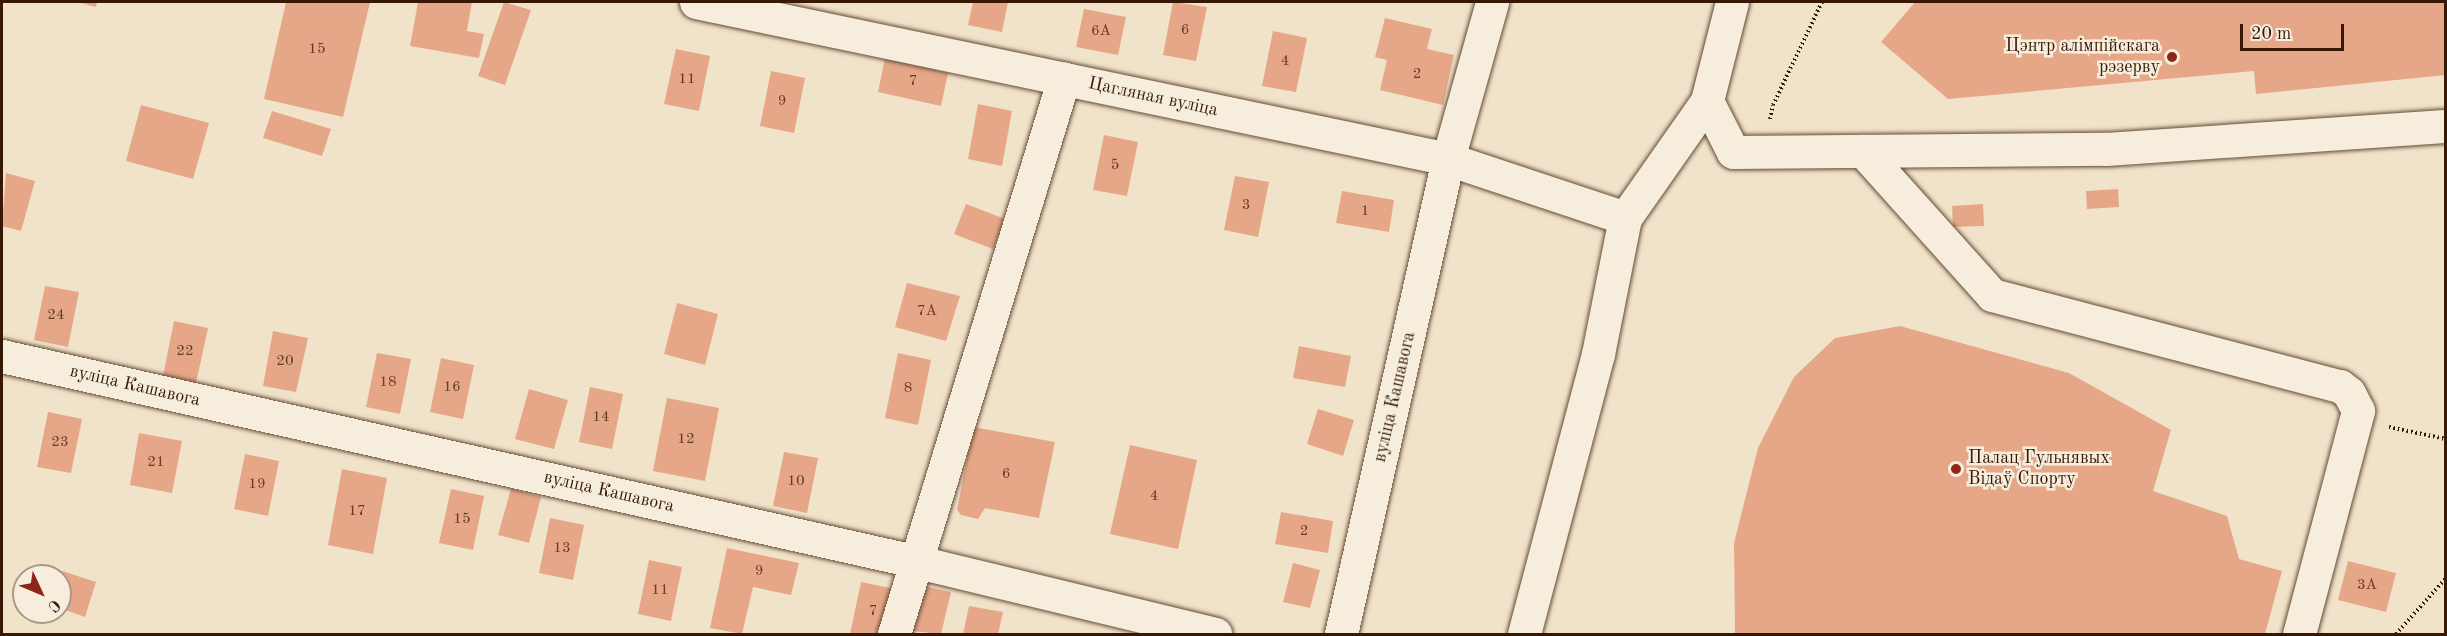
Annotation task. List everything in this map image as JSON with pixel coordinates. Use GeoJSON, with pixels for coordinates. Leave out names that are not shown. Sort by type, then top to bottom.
{"type":"FeatureCollection","features":[{"type":"Feature","properties":{"kind":"street","name":"Цагляная вуліца"},"geometry":{"type":"LineString","coordinates":[[696,2],[1448,159],[1625,218]]}},
{"type":"Feature","properties":{"kind":"street"},"geometry":{"type":"LineString","coordinates":[[1448,159],[1492,2]]}},
{"type":"Feature","properties":{"kind":"street"},"geometry":{"type":"LineString","coordinates":[[1524,634],[1598,354],[1625,218],[1707,101],[1732,2]]}},
{"type":"Feature","properties":{"kind":"street"},"geometry":{"type":"LineString","coordinates":[[894,634],[914,561],[1064,78]]}},
{"type":"Feature","properties":{"kind":"street"},"geometry":{"type":"LineString","coordinates":[[1707,101],[1733,152],[2106,148],[2444,126]]}},
{"type":"Feature","properties":{"kind":"street"},"geometry":{"type":"LineString","coordinates":[[1863,151],[1992,295],[2340,386],[2349,393],[2358,411],[2300,634]]}},
{"type":"Feature","properties":{"kind":"street","name":"вуліца Кашавога"},"geometry":{"type":"LineString","coordinates":[[1341,634],[1448,159]]}},
{"type":"Feature","properties":{"kind":"street","name":"вуліца Кашавога"},"geometry":{"type":"LineString","coordinates":[[2,356],[914,561],[1215,634]]}},
{"type":"Feature","properties":{"kind":"path"},"geometry":{"type":"LineString","coordinates":[[1765,152],[1773,105],[1822,2]]}},
{"type":"Feature","properties":{"kind":"path"},"geometry":{"type":"LineString","coordinates":[[2356,420],[2445,439]]}},
{"type":"Feature","properties":{"kind":"path"},"geometry":{"type":"LineString","coordinates":[[2396,634],[2445,578]]}},
{"type":"Feature","properties":{"kind":"building"},"geometry":{"type":"Polygon","coordinates":[[[78,2],[97,2],[96,7],[78,2]]]}},
{"type":"Feature","properties":{"kind":"building"},"geometry":{"type":"Polygon","coordinates":[[[286,2],[370,2],[343,117],[264,99],[286,2]]]}},
{"type":"Feature","properties":{"kind":"building"},"geometry":{"type":"Polygon","coordinates":[[[418,2],[472,2],[467,31],[484,34],[479,58],[410,46],[418,2]]]}},
{"type":"Feature","properties":{"kind":"building"},"geometry":{"type":"Polygon","coordinates":[[[504,2],[531,10],[505,85],[478,76],[504,2]]]}},
{"type":"Feature","properties":{"kind":"building"},"geometry":{"type":"Polygon","coordinates":[[[973,2],[1008,2],[1002,32],[968,25],[973,2]]]}},
{"type":"Feature","properties":{"kind":"building"},"geometry":{"type":"Polygon","coordinates":[[[1173,2],[1207,7],[1196,61],[1163,55],[1173,2]]]}},
{"type":"Feature","properties":{"kind":"building","name":"Цэнтр алімпійскага рэзерву"},"geometry":{"type":"Polygon","coordinates":[[[1915,2],[2446,2],[2446,75],[2256,94],[2254,71],[1948,99],[1881,42],[1915,2]]]}},
{"type":"Feature","properties":{"kind":"building"},"geometry":{"type":"Polygon","coordinates":[[[1084,9],[1126,17],[1118,55],[1076,47],[1084,9]]]}},
{"type":"Feature","properties":{"kind":"building"},"geometry":{"type":"Polygon","coordinates":[[[1385,18],[1432,29],[1427,49],[1454,55],[1443,105],[1380,90],[1387,60],[1375,57],[1385,18]]]}},
{"type":"Feature","properties":{"kind":"building"},"geometry":{"type":"Polygon","coordinates":[[[1273,31],[1307,38],[1296,92],[1262,86],[1273,31]]]}},
{"type":"Feature","properties":{"kind":"building"},"geometry":{"type":"Polygon","coordinates":[[[676,49],[710,56],[699,111],[664,104],[676,49]]]}},
{"type":"Feature","properties":{"kind":"building"},"geometry":{"type":"Polygon","coordinates":[[[885,58],[948,73],[941,106],[878,92],[885,58]]]}},
{"type":"Feature","properties":{"kind":"building"},"geometry":{"type":"Polygon","coordinates":[[[771,71],[805,78],[794,133],[760,126],[771,71]]]}},
{"type":"Feature","properties":{"kind":"building"},"geometry":{"type":"Polygon","coordinates":[[[978,104],[1012,111],[1002,166],[968,159],[978,104]]]}},
{"type":"Feature","properties":{"kind":"building"},"geometry":{"type":"Polygon","coordinates":[[[141,105],[209,123],[193,179],[126,161],[141,105]]]}},
{"type":"Feature","properties":{"kind":"building"},"geometry":{"type":"Polygon","coordinates":[[[272,111],[331,129],[322,156],[263,138],[272,111]]]}},
{"type":"Feature","properties":{"kind":"building"},"geometry":{"type":"Polygon","coordinates":[[[1104,135],[1138,142],[1127,196],[1093,190],[1104,135]]]}},
{"type":"Feature","properties":{"kind":"building"},"geometry":{"type":"Polygon","coordinates":[[[6,173],[35,181],[21,231],[2,226],[6,173]]]}},
{"type":"Feature","properties":{"kind":"building"},"geometry":{"type":"Polygon","coordinates":[[[1235,176],[1269,182],[1258,237],[1224,230],[1235,176]]]}},
{"type":"Feature","properties":{"kind":"building"},"geometry":{"type":"Polygon","coordinates":[[[2118,189],[2119,207],[2087,209],[2086,191],[2118,189]]]}},
{"type":"Feature","properties":{"kind":"building"},"geometry":{"type":"Polygon","coordinates":[[[1342,191],[1394,200],[1389,232],[1336,223],[1342,191]]]}},
{"type":"Feature","properties":{"kind":"building"},"geometry":{"type":"Polygon","coordinates":[[[966,204],[1005,219],[993,249],[954,234],[966,204]]]}},
{"type":"Feature","properties":{"kind":"building"},"geometry":{"type":"Polygon","coordinates":[[[1983,204],[1984,226],[1953,227],[1952,206],[1983,204]]]}},
{"type":"Feature","properties":{"kind":"building"},"geometry":{"type":"Polygon","coordinates":[[[907,283],[960,296],[946,341],[895,327],[907,283]]]}},
{"type":"Feature","properties":{"kind":"building"},"geometry":{"type":"Polygon","coordinates":[[[45,286],[79,292],[68,347],[34,340],[45,286]]]}},
{"type":"Feature","properties":{"kind":"building"},"geometry":{"type":"Polygon","coordinates":[[[677,303],[718,314],[705,365],[664,354],[677,303]]]}},
{"type":"Feature","properties":{"kind":"building"},"geometry":{"type":"Polygon","coordinates":[[[174,321],[208,328],[196,383],[163,376],[174,321]]]}},
{"type":"Feature","properties":{"kind":"building","name":"Палац Гульнявых Відаў Спорту"},"geometry":{"type":"Polygon","coordinates":[[[1900,326],[2069,373],[2171,430],[2153,491],[2227,516],[2239,559],[2282,571],[2265,634],[1735,634],[1734,543],[1758,448],[1794,377],[1835,338],[1900,326]]]}},
{"type":"Feature","properties":{"kind":"building"},"geometry":{"type":"Polygon","coordinates":[[[273,331],[308,338],[296,392],[263,386],[273,331]]]}},
{"type":"Feature","properties":{"kind":"building"},"geometry":{"type":"Polygon","coordinates":[[[1299,346],[1351,356],[1345,387],[1293,378],[1299,346]]]}},
{"type":"Feature","properties":{"kind":"building"},"geometry":{"type":"Polygon","coordinates":[[[377,353],[411,359],[400,414],[366,407],[377,353]]]}},
{"type":"Feature","properties":{"kind":"building"},"geometry":{"type":"Polygon","coordinates":[[[898,353],[931,360],[918,425],[885,418],[898,353]]]}},
{"type":"Feature","properties":{"kind":"building"},"geometry":{"type":"Polygon","coordinates":[[[441,358],[474,365],[463,419],[430,412],[441,358]]]}},
{"type":"Feature","properties":{"kind":"building"},"geometry":{"type":"Polygon","coordinates":[[[590,387],[623,394],[612,449],[579,442],[590,387]]]}},
{"type":"Feature","properties":{"kind":"building"},"geometry":{"type":"Polygon","coordinates":[[[529,389],[568,400],[554,449],[515,439],[529,389]]]}},
{"type":"Feature","properties":{"kind":"building"},"geometry":{"type":"Polygon","coordinates":[[[667,398],[719,408],[705,481],[653,471],[667,398]]]}},
{"type":"Feature","properties":{"kind":"building"},"geometry":{"type":"Polygon","coordinates":[[[1318,409],[1354,420],[1343,456],[1307,444],[1318,409]]]}},
{"type":"Feature","properties":{"kind":"building"},"geometry":{"type":"Polygon","coordinates":[[[48,412],[82,419],[71,473],[37,467],[48,412]]]}},
{"type":"Feature","properties":{"kind":"building"},"geometry":{"type":"Polygon","coordinates":[[[973,427],[1055,442],[1039,518],[985,508],[978,519],[961,515],[957,510],[973,427]]]}},
{"type":"Feature","properties":{"kind":"building"},"geometry":{"type":"Polygon","coordinates":[[[139,433],[182,441],[172,493],[130,485],[139,433]]]}},
{"type":"Feature","properties":{"kind":"building"},"geometry":{"type":"Polygon","coordinates":[[[1130,445],[1197,460],[1178,549],[1110,534],[1130,445]]]}},
{"type":"Feature","properties":{"kind":"building"},"geometry":{"type":"Polygon","coordinates":[[[784,452],[818,458],[807,513],[773,506],[784,452]]]}},
{"type":"Feature","properties":{"kind":"building"},"geometry":{"type":"Polygon","coordinates":[[[245,454],[279,461],[268,516],[234,509],[245,454]]]}},
{"type":"Feature","properties":{"kind":"building"},"geometry":{"type":"Polygon","coordinates":[[[342,469],[387,478],[373,554],[328,545],[342,469]]]}},
{"type":"Feature","properties":{"kind":"building"},"geometry":{"type":"Polygon","coordinates":[[[451,489],[484,496],[473,550],[439,543],[451,489]]]}},
{"type":"Feature","properties":{"kind":"building"},"geometry":{"type":"Polygon","coordinates":[[[511,489],[541,497],[529,543],[498,535],[511,489]]]}},
{"type":"Feature","properties":{"kind":"building"},"geometry":{"type":"Polygon","coordinates":[[[1281,512],[1333,521],[1328,553],[1275,544],[1281,512]]]}},
{"type":"Feature","properties":{"kind":"building"},"geometry":{"type":"Polygon","coordinates":[[[550,518],[584,525],[573,580],[539,573],[550,518]]]}},
{"type":"Feature","properties":{"kind":"building"},"geometry":{"type":"Polygon","coordinates":[[[727,548],[799,563],[791,595],[753,587],[742,634],[710,628],[727,548]]]}},
{"type":"Feature","properties":{"kind":"building"},"geometry":{"type":"Polygon","coordinates":[[[649,560],[682,567],[671,621],[638,614],[649,560]]]}},
{"type":"Feature","properties":{"kind":"building"},"geometry":{"type":"Polygon","coordinates":[[[2348,561],[2396,573],[2386,612],[2338,600],[2348,561]]]}},
{"type":"Feature","properties":{"kind":"building"},"geometry":{"type":"Polygon","coordinates":[[[1293,563],[1320,570],[1310,608],[1283,602],[1293,563]]]}},
{"type":"Feature","properties":{"kind":"building"},"geometry":{"type":"Polygon","coordinates":[[[72,574],[96,582],[85,617],[72,612],[72,574]]]}},
{"type":"Feature","properties":{"kind":"building"},"geometry":{"type":"Polygon","coordinates":[[[861,582],[895,589],[885,634],[850,634],[861,582]]]}},
{"type":"Feature","properties":{"kind":"building"},"geometry":{"type":"Polygon","coordinates":[[[923,586],[951,592],[941,634],[912,631],[923,586]]]}},
{"type":"Feature","properties":{"kind":"building"},"geometry":{"type":"Polygon","coordinates":[[[969,606],[1003,612],[998,634],[963,634],[969,606]]]}},
{"type":"Feature","properties":{"kind":"place","name":"Цэнтр алімпійскага рэзерву"},"geometry":{"type":"Point","coordinates":[2172,57]}},
{"type":"Feature","properties":{"kind":"place","name":"Палац Гульнявых Відаў Спорту"},"geometry":{"type":"Point","coordinates":[1956,469]}}]}
